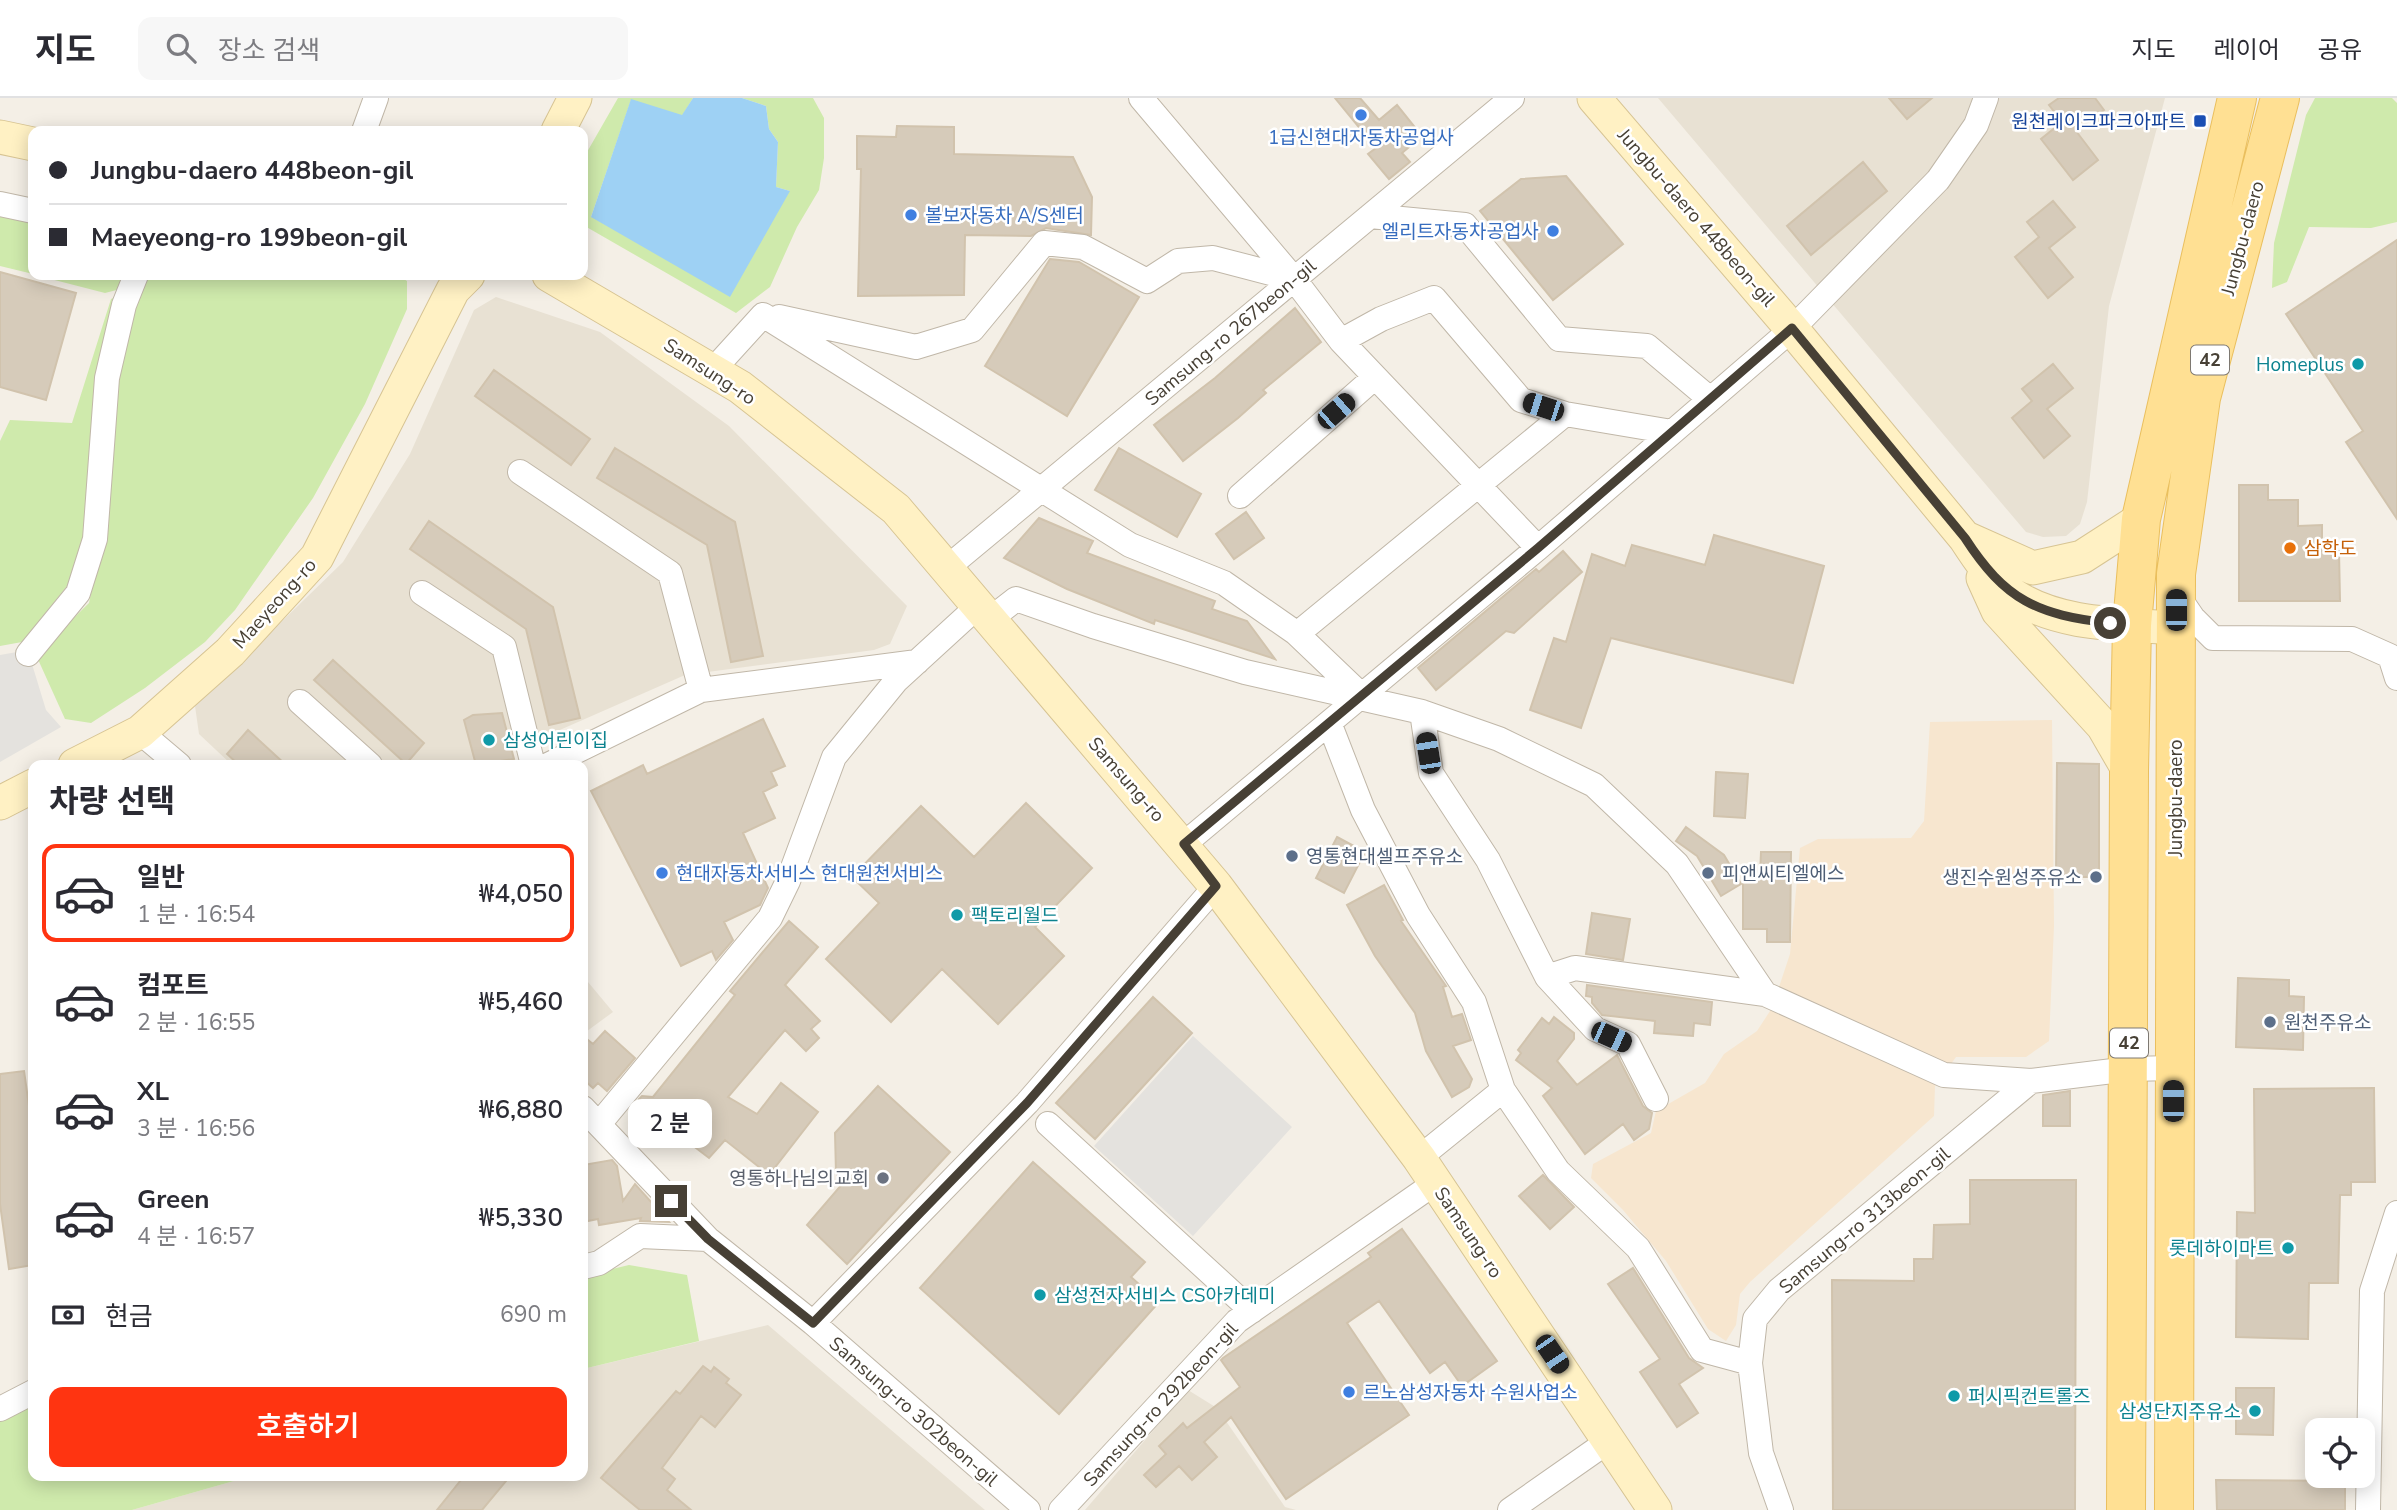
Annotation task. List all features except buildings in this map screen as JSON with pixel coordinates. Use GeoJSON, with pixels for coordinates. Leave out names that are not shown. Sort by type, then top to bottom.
{"type":"FeatureCollection","features":[{"type":"Feature","properties":{"kind":"main road","name":"Jungbu-daero"},"geometry":{"type":"LineString","coordinates":[[2126,1510],[2132,625],[2141,519],[2238,98]]}},
{"type":"Feature","properties":{"kind":"main road","name":"Jungbu-daero"},"geometry":{"type":"LineString","coordinates":[[2174,1510],[2176,610],[2201,398],[2280,98]]}},
{"type":"Feature","properties":{"kind":"main road"},"geometry":{"type":"LineString","coordinates":[[2130,721],[2150,723],[2157,733],[2160,846],[2174,858]]}},
{"type":"Feature","properties":{"kind":"street"},"geometry":{"type":"LineString","coordinates":[[366,126],[376,98]]}},
{"type":"Feature","properties":{"kind":"street"},"geometry":{"type":"LineString","coordinates":[[561,126],[575,98]]}},
{"type":"Feature","properties":{"kind":"street"},"geometry":{"type":"LineString","coordinates":[[1141,98],[1294,279],[1341,341],[1477,487],[1538,548]]}},
{"type":"Feature","properties":{"kind":"street","name":"Samsung-ro 267beon-gil"},"geometry":{"type":"LineString","coordinates":[[948,567],[1512,98]]}},
{"type":"Feature","properties":{"kind":"street","name":"Jungbu-daero 448beon-gil"},"geometry":{"type":"LineString","coordinates":[[1594,98],[1792,328],[1965,538],[1983,566],[2013,595],[2066,618],[2132,625],[2176,610]]}},
{"type":"Feature","properties":{"kind":"street"},"geometry":{"type":"LineString","coordinates":[[1184,844],[1330,725],[1792,328],[1938,180],[1976,125],[1986,98]]}},
{"type":"Feature","properties":{"kind":"street"},"geometry":{"type":"LineString","coordinates":[[0,137],[28,143]]}},
{"type":"Feature","properties":{"kind":"street"},"geometry":{"type":"LineString","coordinates":[[0,204],[28,210]]}},
{"type":"Feature","properties":{"kind":"street"},"geometry":{"type":"LineString","coordinates":[[1370,216],[1465,225],[1559,338],[1647,346],[1710,399]]}},
{"type":"Feature","properties":{"kind":"street"},"geometry":{"type":"LineString","coordinates":[[763,315],[916,347],[972,330],[1044,243],[1083,247],[1147,281],[1178,261],[1213,258],[1294,279]]}},
{"type":"Feature","properties":{"kind":"street"},"geometry":{"type":"LineString","coordinates":[[28,654],[78,593],[95,539],[107,378],[124,305],[134,280]]}},
{"type":"Feature","properties":{"kind":"street","name":"Maeyeong-ro"},"geometry":{"type":"LineString","coordinates":[[85,760],[140,732],[230,652],[317,557],[453,290],[463,280]]}},
{"type":"Feature","properties":{"kind":"street","name":"Samsung-ro"},"geometry":{"type":"LineString","coordinates":[[558,280],[740,387],[896,509],[948,567],[984,613],[1184,844],[1216,886],[1427,1171],[1655,1510]]}},
{"type":"Feature","properties":{"kind":"street"},"geometry":{"type":"LineString","coordinates":[[1341,341],[1381,319],[1434,298],[1521,400],[1565,414],[1672,432]]}},
{"type":"Feature","properties":{"kind":"street"},"geometry":{"type":"LineString","coordinates":[[713,370],[763,315]]}},
{"type":"Feature","properties":{"kind":"street"},"geometry":{"type":"LineString","coordinates":[[763,315],[1130,545],[1224,583],[1297,634],[1363,696]]}},
{"type":"Feature","properties":{"kind":"street"},"geometry":{"type":"LineString","coordinates":[[1240,496],[1375,377]]}},
{"type":"Feature","properties":{"kind":"street"},"geometry":{"type":"LineString","coordinates":[[1297,634],[1565,414]]}},
{"type":"Feature","properties":{"kind":"street"},"geometry":{"type":"LineString","coordinates":[[520,472],[670,573],[701,690]]}},
{"type":"Feature","properties":{"kind":"street"},"geometry":{"type":"LineString","coordinates":[[1965,538],[2032,568],[2082,557],[2141,519]]}},
{"type":"Feature","properties":{"kind":"street"},"geometry":{"type":"LineString","coordinates":[[1965,538],[1998,611],[2103,726],[2129,771]]}},
{"type":"Feature","properties":{"kind":"street"},"geometry":{"type":"LineString","coordinates":[[422,593],[504,646],[532,760]]}},
{"type":"Feature","properties":{"kind":"street"},"geometry":{"type":"LineString","coordinates":[[591,1116],[770,918],[788,881],[834,757],[890,688],[917,662],[984,613],[1016,598],[1093,626],[1245,671],[1363,696],[1422,712],[1499,739],[1594,785],[1677,864],[1765,995]]}},
{"type":"Feature","properties":{"kind":"street"},"geometry":{"type":"LineString","coordinates":[[2176,610],[2193,618],[2213,638]]}},
{"type":"Feature","properties":{"kind":"street"},"geometry":{"type":"LineString","coordinates":[[2175,673],[2190,653],[2213,638],[2352,639],[2390,656],[2397,678]]}},
{"type":"Feature","properties":{"kind":"street"},"geometry":{"type":"LineString","coordinates":[[558,760],[701,690],[917,662]]}},
{"type":"Feature","properties":{"kind":"street"},"geometry":{"type":"LineString","coordinates":[[300,702],[364,760]]}},
{"type":"Feature","properties":{"kind":"street"},"geometry":{"type":"LineString","coordinates":[[1422,712],[1432,773],[1488,860],[1547,977],[1595,1029],[1628,1044],[1656,1099]]}},
{"type":"Feature","properties":{"kind":"street"},"geometry":{"type":"LineString","coordinates":[[1330,725],[1369,822],[1418,915],[1475,1002],[1503,1090],[1558,1171],[1638,1248],[1702,1350],[1750,1363]]}},
{"type":"Feature","properties":{"kind":"street"},"geometry":{"type":"LineString","coordinates":[[140,732],[173,760]]}},
{"type":"Feature","properties":{"kind":"street"},"geometry":{"type":"LineString","coordinates":[[0,803],[28,789]]}},
{"type":"Feature","properties":{"kind":"street"},"geometry":{"type":"LineString","coordinates":[[813,1323],[1027,1103],[1216,886]]}},
{"type":"Feature","properties":{"kind":"street"},"geometry":{"type":"LineString","coordinates":[[1547,977],[1575,968],[1765,995],[1944,1075],[2031,1081],[2129,1069],[2173,1068]]}},
{"type":"Feature","properties":{"kind":"street","name":"Samsung-ro 313beon-gil"},"geometry":{"type":"LineString","coordinates":[[1781,1510],[1761,1453],[1750,1363],[1755,1319],[1779,1290],[2031,1081]]}},
{"type":"Feature","properties":{"kind":"street","name":"Samsung-ro 292beon-gil"},"geometry":{"type":"LineString","coordinates":[[1061,1510],[1237,1321],[1427,1171],[1503,1090]]}},
{"type":"Feature","properties":{"kind":"street","name":"Samsung-ro 302beon-gil"},"geometry":{"type":"LineString","coordinates":[[591,1116],[708,1239],[813,1323],[1027,1510]]}},
{"type":"Feature","properties":{"kind":"street"},"geometry":{"type":"LineString","coordinates":[[1048,1124],[1252,1311]]}},
{"type":"Feature","properties":{"kind":"street"},"geometry":{"type":"LineString","coordinates":[[2368,1510],[2372,1291],[2397,1213]]}},
{"type":"Feature","properties":{"kind":"street"},"geometry":{"type":"LineString","coordinates":[[588,1266],[599,1263],[640,1236],[708,1239]]}},
{"type":"Feature","properties":{"kind":"street"},"geometry":{"type":"LineString","coordinates":[[0,1409],[28,1395]]}},
{"type":"Feature","properties":{"kind":"street"},"geometry":{"type":"LineString","coordinates":[[1510,1510],[1610,1440]]}},
{"type":"Feature","properties":{"kind":"shaded area","name":"원천레이크파크아파트"},"geometry":{"type":"Polygon","coordinates":[[[1658,98],[2165,98],[2109,306],[2087,502],[2080,524],[2066,536],[2043,537],[2026,532],[1658,98]]]}},
{"type":"Feature","properties":{"kind":"shaded area"},"geometry":{"type":"Polygon","coordinates":[[[496,297],[600,332],[729,426],[907,606],[890,644],[874,650],[685,675],[491,760],[227,760],[199,734],[195,706],[343,562],[410,454],[474,310],[496,297]]]}},
{"type":"Feature","properties":{"kind":"shaded area"},"geometry":{"type":"Polygon","coordinates":[[[17,652],[32,664],[46,710],[61,727],[0,762],[0,655],[17,652]]]}},
{"type":"Feature","properties":{"kind":"shaded area"},"geometry":{"type":"Polygon","coordinates":[[[2052,720],[2054,926],[2049,1041],[2026,1057],[1956,1057],[1935,1086],[1934,1116],[1750,1282],[1740,1294],[1736,1325],[1726,1341],[1708,1329],[1666,1261],[1623,1210],[1591,1178],[1593,1164],[1651,1133],[1656,1111],[1705,1083],[1724,1054],[1757,1031],[1772,1008],[1790,954],[1800,848],[1818,839],[1911,838],[1924,821],[1930,722],[2052,720]]]}},
{"type":"Feature","properties":{"kind":"shaded area"},"geometry":{"type":"Polygon","coordinates":[[[588,982],[613,1012],[588,1030],[588,982]]]}},
{"type":"Feature","properties":{"kind":"shaded area"},"geometry":{"type":"Polygon","coordinates":[[[1193,1036],[1292,1127],[1193,1236],[1094,1146],[1193,1036]]]}},
{"type":"Feature","properties":{"kind":"shaded area"},"geometry":{"type":"Polygon","coordinates":[[[768,1325],[985,1510],[132,1510],[234,1481],[588,1481],[588,1368],[768,1325]]]}},
{"type":"Feature","properties":{"kind":"shaded area"},"geometry":{"type":"Polygon","coordinates":[[[1188,1390],[1217,1408],[1285,1507],[1296,1510],[1085,1510],[1188,1390]]]}},
{"type":"Feature","properties":{"kind":"green space"},"geometry":{"type":"Polygon","coordinates":[[[618,98],[693,98],[682,116],[631,100],[591,217],[790,191],[776,187],[778,142],[769,129],[766,106],[742,98],[813,98],[824,118],[824,158],[819,190],[797,227],[770,287],[736,313],[588,228],[588,150],[618,98]]]}},
{"type":"Feature","properties":{"kind":"green space"},"geometry":{"type":"Polygon","coordinates":[[[2315,98],[2392,98],[2397,103],[2397,222],[2371,228],[2309,227],[2287,282],[2272,288],[2274,243],[2306,115],[2315,98]]]}},
{"type":"Feature","properties":{"kind":"green space"},"geometry":{"type":"Polygon","coordinates":[[[0,209],[28,216],[28,273],[0,266],[0,209]]]}},
{"type":"Feature","properties":{"kind":"green space"},"geometry":{"type":"Polygon","coordinates":[[[54,280],[131,280],[132,286],[105,293],[54,280]]]}},
{"type":"Feature","properties":{"kind":"green space"},"geometry":{"type":"Polygon","coordinates":[[[145,280],[407,281],[407,309],[365,404],[313,498],[235,610],[205,642],[145,688],[91,723],[65,719],[36,655],[89,603],[105,522],[116,394],[128,332],[145,280]]]}},
{"type":"Feature","properties":{"kind":"green space"},"geometry":{"type":"Polygon","coordinates":[[[120,295],[87,534],[68,585],[22,642],[0,646],[0,441],[10,420],[72,423],[111,299],[120,295]]]}},
{"type":"Feature","properties":{"kind":"green space"},"geometry":{"type":"Polygon","coordinates":[[[629,1265],[687,1275],[699,1341],[588,1368],[588,1275],[629,1265]]]}},
{"type":"Feature","properties":{"kind":"green space"},"geometry":{"type":"Polygon","coordinates":[[[28,1400],[28,1481],[234,1481],[132,1510],[0,1510],[0,1417],[28,1400]]]}},
{"type":"Feature","properties":{"kind":"water"},"geometry":{"type":"Polygon","coordinates":[[[693,98],[742,98],[766,106],[769,129],[778,142],[776,187],[790,191],[730,297],[591,217],[631,99],[682,115],[693,98]]]}},
{"type":"Feature","properties":{"kind":"place","name":"1급신현대자동차공업사"},"geometry":{"type":"Point","coordinates":[1361,115]}},
{"type":"Feature","properties":{"kind":"place","name":"원천레이크파크아파트"},"geometry":{"type":"Point","coordinates":[2200,121]}},
{"type":"Feature","properties":{"kind":"place","name":"볼보자동차 A/S센터"},"geometry":{"type":"Point","coordinates":[911,215]}},
{"type":"Feature","properties":{"kind":"place","name":"엘리트자동차공업사"},"geometry":{"type":"Point","coordinates":[1553,231]}},
{"type":"Feature","properties":{"kind":"place","name":"Homeplus"},"geometry":{"type":"Point","coordinates":[2358,364]}},
{"type":"Feature","properties":{"kind":"place","name":"삼학도"},"geometry":{"type":"Point","coordinates":[2290,548]}},
{"type":"Feature","properties":{"kind":"place","name":"삼성어린이집"},"geometry":{"type":"Point","coordinates":[489,740]}},
{"type":"Feature","properties":{"kind":"place","name":"영통현대셀프주유소"},"geometry":{"type":"Point","coordinates":[1292,856]}},
{"type":"Feature","properties":{"kind":"place","name":"현대자동차서비스 현대원천서비스"},"geometry":{"type":"Point","coordinates":[662,873]}},
{"type":"Feature","properties":{"kind":"place","name":"피앤씨티엘에스"},"geometry":{"type":"Point","coordinates":[1708,873]}},
{"type":"Feature","properties":{"kind":"place","name":"생진수원성주유소"},"geometry":{"type":"Point","coordinates":[2096,877]}},
{"type":"Feature","properties":{"kind":"place","name":"팩토리월드"},"geometry":{"type":"Point","coordinates":[957,915]}},
{"type":"Feature","properties":{"kind":"place","name":"원천주유소"},"geometry":{"type":"Point","coordinates":[2270,1022]}},
{"type":"Feature","properties":{"kind":"place","name":"영통하나님의교회"},"geometry":{"type":"Point","coordinates":[883,1178]}},
{"type":"Feature","properties":{"kind":"place","name":"롯데하이마트"},"geometry":{"type":"Point","coordinates":[2288,1248]}},
{"type":"Feature","properties":{"kind":"place","name":"삼성전자서비스 CS아카데미"},"geometry":{"type":"Point","coordinates":[1040,1295]}},
{"type":"Feature","properties":{"kind":"place","name":"르노삼성자동차 수원사업소"},"geometry":{"type":"Point","coordinates":[1349,1392]}},
{"type":"Feature","properties":{"kind":"place","name":"퍼시픽컨트롤즈"},"geometry":{"type":"Point","coordinates":[1954,1396]}},
{"type":"Feature","properties":{"kind":"place","name":"삼성단지주유소"},"geometry":{"type":"Point","coordinates":[2255,1411]}},
{"type":"Feature","properties":{"kind":"route"},"geometry":{"type":"LineString","coordinates":[[671,1201],[708,1239],[813,1323],[1027,1103],[1216,886],[1184,844],[1330,725],[1792,328],[1965,538],[1983,566],[2013,595],[2066,618],[2110,623]]}}]}
